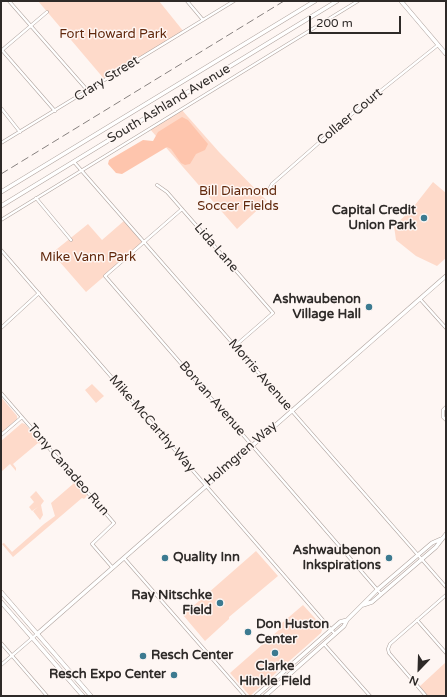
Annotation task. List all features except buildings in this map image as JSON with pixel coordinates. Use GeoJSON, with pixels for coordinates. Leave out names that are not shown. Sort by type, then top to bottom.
{"type":"FeatureCollection","features":[{"type":"Feature","properties":{"kind":"street"},"geometry":{"type":"LineString","coordinates":[[10,1],[88,90]]}},
{"type":"Feature","properties":{"kind":"street"},"geometry":{"type":"LineString","coordinates":[[187,1],[203,20]]}},
{"type":"Feature","properties":{"kind":"street","name":"Crary Street"},"geometry":{"type":"LineString","coordinates":[[1,144],[234,1]]}},
{"type":"Feature","properties":{"kind":"street","name":"South Ashland Avenue"},"geometry":{"type":"LineString","coordinates":[[1,192],[315,1]]}},
{"type":"Feature","properties":{"kind":"street","name":"South Ashland Avenue"},"geometry":{"type":"LineString","coordinates":[[1,206],[335,1]]}},
{"type":"Feature","properties":{"kind":"street"},"geometry":{"type":"LineString","coordinates":[[1,220],[358,1]]}},
{"type":"Feature","properties":{"kind":"street"},"geometry":{"type":"LineString","coordinates":[[401,1],[446,54]]}},
{"type":"Feature","properties":{"kind":"street"},"geometry":{"type":"LineString","coordinates":[[47,12],[1,50],[55,111]]}},
{"type":"Feature","properties":{"kind":"street","name":"Collaer Court"},"geometry":{"type":"LineString","coordinates":[[267,193],[272,184],[354,112],[438,45]]}},
{"type":"Feature","properties":{"kind":"street"},"geometry":{"type":"LineString","coordinates":[[1,108],[20,132]]}},
{"type":"Feature","properties":{"kind":"street","name":"Morris Avenue"},"geometry":{"type":"LineString","coordinates":[[74,162],[446,587]]}},
{"type":"Feature","properties":{"kind":"street"},"geometry":{"type":"LineString","coordinates":[[1,196],[15,183]]}},
{"type":"Feature","properties":{"kind":"street","name":"Lida Lane"},"geometry":{"type":"LineString","coordinates":[[156,186],[167,192],[273,313],[235,346]]}},
{"type":"Feature","properties":{"kind":"street"},"geometry":{"type":"LineString","coordinates":[[36,198],[71,240]]}},
{"type":"Feature","properties":{"kind":"street"},"geometry":{"type":"LineString","coordinates":[[144,242],[182,209]]}},
{"type":"Feature","properties":{"kind":"street","name":"Borvan Avenue"},"geometry":{"type":"LineString","coordinates":[[144,242],[105,276],[381,594]]}},
{"type":"Feature","properties":{"kind":"street","name":"Mike McCarthy Way"},"geometry":{"type":"LineString","coordinates":[[1,250],[335,634]]}},
{"type":"Feature","properties":{"kind":"street","name":"Holmgren Way"},"geometry":{"type":"LineString","coordinates":[[37,634],[446,276]]}},
{"type":"Feature","properties":{"kind":"street"},"geometry":{"type":"LineString","coordinates":[[1,328],[39,293]]}},
{"type":"Feature","properties":{"kind":"street"},"geometry":{"type":"LineString","coordinates":[[420,298],[446,328]]}},
{"type":"Feature","properties":{"kind":"street","name":"Tony Canadeo Run"},"geometry":{"type":"LineString","coordinates":[[1,393],[92,495],[114,523],[92,544],[112,568]]}},
{"type":"Feature","properties":{"kind":"street"},"geometry":{"type":"LineString","coordinates":[[446,407],[443,416],[446,420]]}},
{"type":"Feature","properties":{"kind":"street"},"geometry":{"type":"LineString","coordinates":[[1,435],[22,417]]}},
{"type":"Feature","properties":{"kind":"street"},"geometry":{"type":"LineString","coordinates":[[363,605],[372,602],[436,547],[446,534]]}},
{"type":"Feature","properties":{"kind":"street"},"geometry":{"type":"LineString","coordinates":[[265,696],[344,626],[347,620],[377,590],[432,543],[441,539]]}},
{"type":"Feature","properties":{"kind":"street"},"geometry":{"type":"LineString","coordinates":[[123,558],[244,696]]}},
{"type":"Feature","properties":{"kind":"street"},"geometry":{"type":"LineString","coordinates":[[1,592],[91,696]]}},
{"type":"Feature","properties":{"kind":"street"},"geometry":{"type":"LineString","coordinates":[[426,696],[389,653],[388,649],[390,644],[446,595]]}},
{"type":"Feature","properties":{"kind":"street"},"geometry":{"type":"LineString","coordinates":[[1,602],[83,696]]}},
{"type":"Feature","properties":{"kind":"street"},"geometry":{"type":"LineString","coordinates":[[256,696],[340,622],[347,620]]}},
{"type":"Feature","properties":{"kind":"street"},"geometry":{"type":"LineString","coordinates":[[417,620],[446,653]]}},
{"type":"Feature","properties":{"kind":"street"},"geometry":{"type":"LineString","coordinates":[[1,665],[37,634]]}},
{"type":"Feature","properties":{"kind":"street"},"geometry":{"type":"LineString","coordinates":[[1,643],[47,696]]}},
{"type":"Feature","properties":{"kind":"street"},"geometry":{"type":"LineString","coordinates":[[324,644],[370,696]]}},
{"type":"Feature","properties":{"kind":"green space","name":"Fort Howard Park"},"geometry":{"type":"Polygon","coordinates":[[[38,1],[159,1],[184,32],[105,80],[38,1]]]}},
{"type":"Feature","properties":{"kind":"green space","name":"Bill Diamond Soccer Fields"},"geometry":{"type":"Polygon","coordinates":[[[181,109],[219,152],[267,201],[237,229],[149,128],[181,109]]]}},
{"type":"Feature","properties":{"kind":"green space","name":"Capital Credit Union Park"},"geometry":{"type":"Polygon","coordinates":[[[433,182],[446,193],[446,258],[437,266],[416,256],[396,240],[394,226],[411,210],[433,182]]]}},
{"type":"Feature","properties":{"kind":"green space","name":"Mike Vann Park"},"geometry":{"type":"Polygon","coordinates":[[[125,220],[144,242],[86,292],[52,253],[88,224],[102,240],[125,220]]]}},
{"type":"Feature","properties":{"kind":"green space"},"geometry":{"type":"Polygon","coordinates":[[[92,384],[104,396],[96,403],[85,390],[92,384]]]}},
{"type":"Feature","properties":{"kind":"green space"},"geometry":{"type":"Polygon","coordinates":[[[1,397],[17,416],[17,419],[1,433],[1,397]]]}},
{"type":"Feature","properties":{"kind":"green space"},"geometry":{"type":"Polygon","coordinates":[[[22,423],[25,424],[42,443],[38,443],[13,464],[16,471],[10,464],[1,472],[1,441],[22,423]]]}},
{"type":"Feature","properties":{"kind":"green space"},"geometry":{"type":"Polygon","coordinates":[[[74,480],[87,495],[86,497],[84,499],[82,498],[13,557],[2,544],[4,543],[12,552],[55,516],[51,503],[73,484],[72,482],[74,480]]]}},
{"type":"Feature","properties":{"kind":"green space"},"geometry":{"type":"Polygon","coordinates":[[[36,491],[44,501],[41,505],[43,515],[40,520],[33,511],[38,507],[32,511],[29,507],[34,502],[30,497],[36,491]]]}},
{"type":"Feature","properties":{"kind":"green space","name":"Ray Nitschke Field"},"geometry":{"type":"Polygon","coordinates":[[[256,551],[278,576],[229,617],[229,619],[205,641],[183,615],[256,551]]]}},
{"type":"Feature","properties":{"kind":"green space","name":"Clarke Hinkle Field"},"geometry":{"type":"Polygon","coordinates":[[[303,605],[323,627],[321,633],[250,696],[230,673],[280,629],[282,623],[303,605]]]}},
{"type":"Feature","properties":{"kind":"green space"},"geometry":{"type":"Polygon","coordinates":[[[446,662],[446,696],[426,696],[419,687],[446,662]]]}},
{"type":"Feature","properties":{"kind":"shaded area"},"geometry":{"type":"Polygon","coordinates":[[[182,117],[188,120],[208,144],[205,150],[196,154],[190,164],[185,165],[181,163],[171,149],[167,147],[122,174],[116,173],[108,164],[109,160],[143,140],[153,141],[158,132],[182,117]]]}},
{"type":"Feature","properties":{"kind":"railway"},"geometry":{"type":"LineString","coordinates":[[1,174],[284,1]]}},
{"type":"Feature","properties":{"kind":"place","name":"Capital Credit Union Park"},"geometry":{"type":"Point","coordinates":[424,218]}},
{"type":"Feature","properties":{"kind":"place","name":"Ashwaubenon Village Hall"},"geometry":{"type":"Point","coordinates":[369,307]}},
{"type":"Feature","properties":{"kind":"place","name":"Quality Inn"},"geometry":{"type":"Point","coordinates":[165,558]}},
{"type":"Feature","properties":{"kind":"place","name":"Ashwaubenon Inkspirations"},"geometry":{"type":"Point","coordinates":[389,558]}},
{"type":"Feature","properties":{"kind":"place","name":"Ray Nitschke Field"},"geometry":{"type":"Point","coordinates":[220,603]}},
{"type":"Feature","properties":{"kind":"place","name":"Don Huston Center"},"geometry":{"type":"Point","coordinates":[248,632]}},
{"type":"Feature","properties":{"kind":"place","name":"Clarke Hinkle Field"},"geometry":{"type":"Point","coordinates":[275,653]}},
{"type":"Feature","properties":{"kind":"place","name":"Resch Center"},"geometry":{"type":"Point","coordinates":[143,656]}},
{"type":"Feature","properties":{"kind":"place","name":"Resch Expo Center"},"geometry":{"type":"Point","coordinates":[174,675]}}]}
